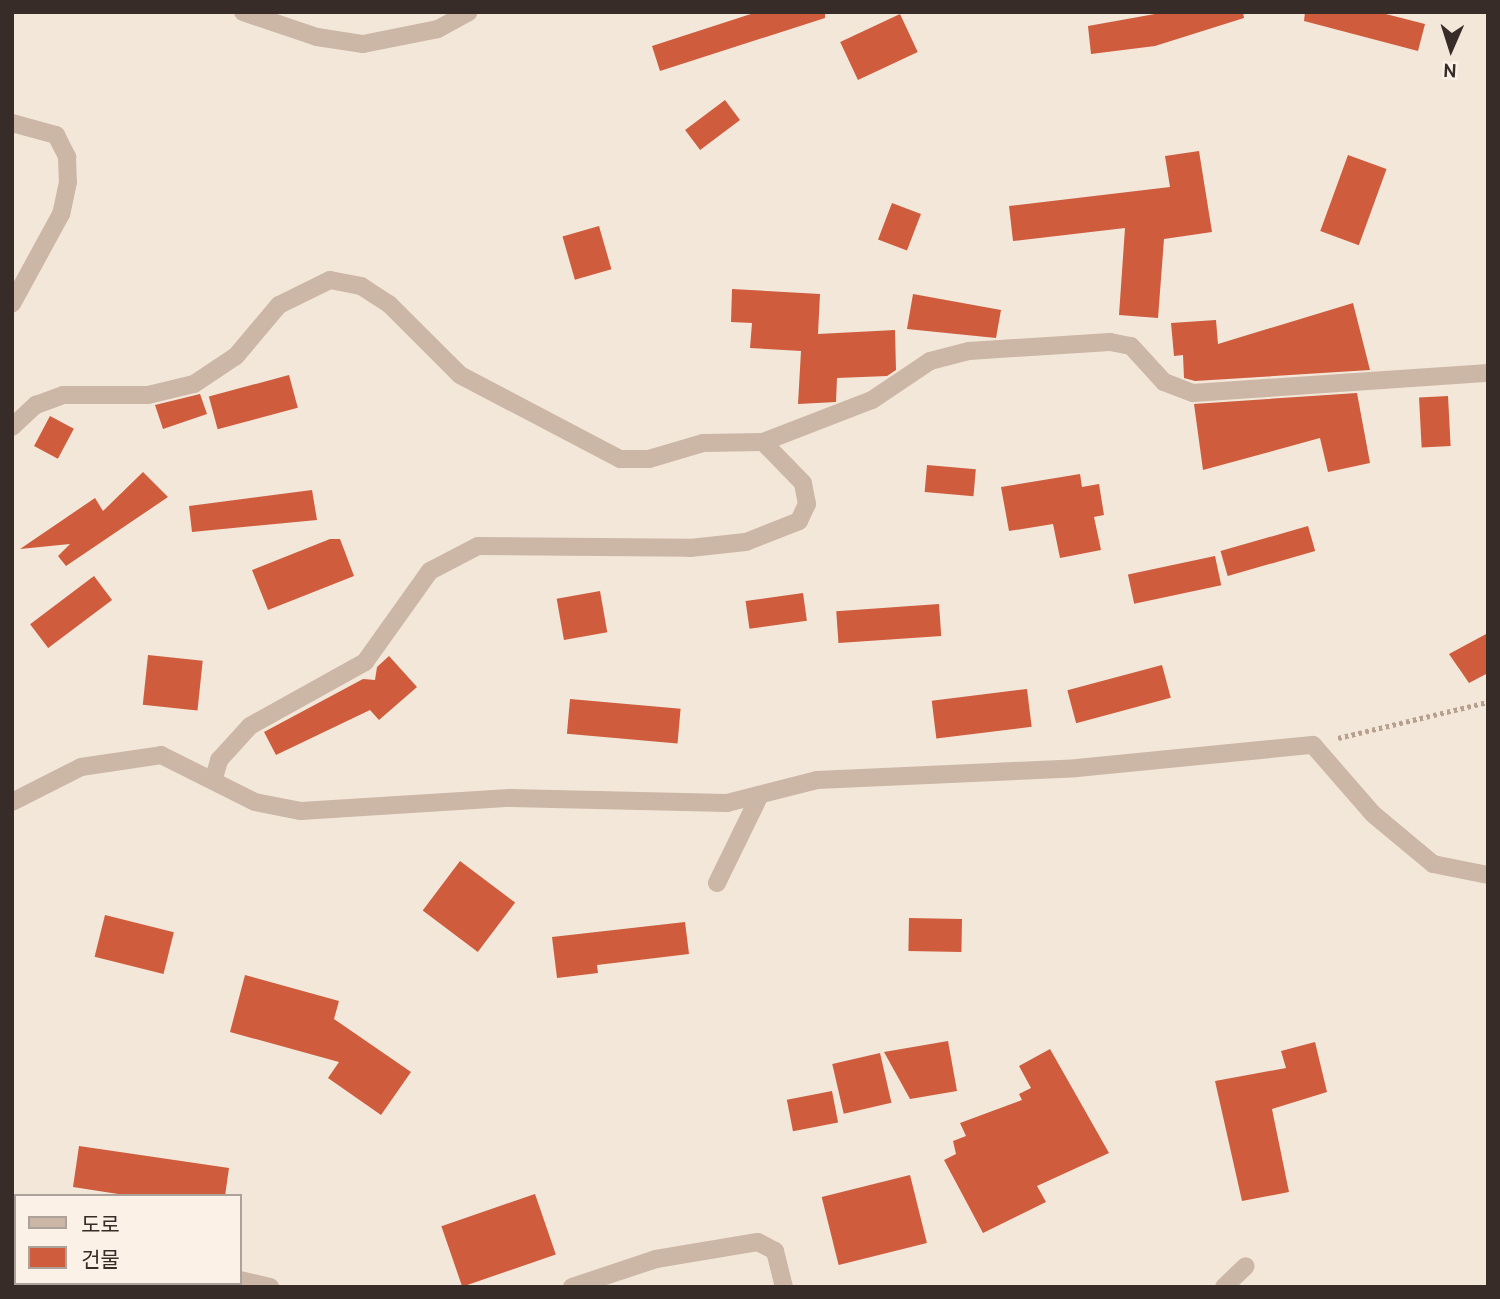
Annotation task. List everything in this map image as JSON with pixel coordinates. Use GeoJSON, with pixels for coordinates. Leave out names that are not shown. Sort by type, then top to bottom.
{"type":"FeatureCollection","features":[{"type":"Feature","properties":{"kind":"street"},"geometry":{"type":"LineString","coordinates":[[243,12],[317,37],[363,44],[438,29],[469,12]]}},
{"type":"Feature","properties":{"kind":"street"},"geometry":{"type":"LineString","coordinates":[[12,124],[56,135],[67,157],[68,182],[61,214],[12,304]]}},
{"type":"Feature","properties":{"kind":"street"},"geometry":{"type":"LineString","coordinates":[[12,427],[36,405],[63,396],[148,395],[194,384],[236,356],[279,305],[330,280],[361,286],[389,304],[460,375],[620,459],[649,459],[703,443],[763,442],[872,400],[930,361],[969,351],[1110,342],[1131,346],[1164,382],[1193,393],[1488,373]]}},
{"type":"Feature","properties":{"kind":"street"},"geometry":{"type":"LineString","coordinates":[[214,778],[219,760],[250,726],[365,662],[430,571],[478,546],[691,548],[746,542],[799,521],[807,504],[803,483],[763,442]]}},
{"type":"Feature","properties":{"kind":"street"},"geometry":{"type":"LineString","coordinates":[[12,802],[81,767],[161,755],[214,778],[255,802],[301,811],[523,798],[727,803],[817,780],[1077,768],[1313,745],[1373,814],[1433,864],[1488,875]]}},
{"type":"Feature","properties":{"kind":"street"},"geometry":{"type":"LineString","coordinates":[[717,883],[760,794]]}},
{"type":"Feature","properties":{"kind":"street"},"geometry":{"type":"LineString","coordinates":[[572,1287],[656,1259],[758,1242],[775,1251],[784,1287]]}},
{"type":"Feature","properties":{"kind":"street"},"geometry":{"type":"LineString","coordinates":[[1224,1287],[1246,1266]]}},
{"type":"Feature","properties":{"kind":"street"},"geometry":{"type":"LineString","coordinates":[[242,1280],[270,1287]]}},
{"type":"Feature","properties":{"kind":"path"},"geometry":{"type":"LineString","coordinates":[[1313,745],[1488,702]]}},
{"type":"Feature","properties":{"kind":"building"},"geometry":{"type":"Polygon","coordinates":[[[757,12],[825,12],[825,18],[660,71],[652,46],[757,12]]]}},
{"type":"Feature","properties":{"kind":"building"},"geometry":{"type":"Polygon","coordinates":[[[1166,12],[1243,12],[1244,18],[1155,46],[1091,54],[1088,26],[1166,12]]]}},
{"type":"Feature","properties":{"kind":"building"},"geometry":{"type":"Polygon","coordinates":[[[1305,12],[1378,12],[1425,24],[1418,51],[1304,21],[1305,12]]]}},
{"type":"Feature","properties":{"kind":"building"},"geometry":{"type":"Polygon","coordinates":[[[900,14],[918,52],[858,80],[840,42],[900,14]]]}},
{"type":"Feature","properties":{"kind":"building"},"geometry":{"type":"Polygon","coordinates":[[[725,100],[740,120],[700,150],[685,130],[725,100]]]}},
{"type":"Feature","properties":{"kind":"building"},"geometry":{"type":"Polygon","coordinates":[[[1199,151],[1212,232],[1164,239],[1158,318],[1119,315],[1125,228],[1013,241],[1009,206],[1170,187],[1165,156],[1199,151]]]}},
{"type":"Feature","properties":{"kind":"building"},"geometry":{"type":"Polygon","coordinates":[[[1348,155],[1387,169],[1359,245],[1320,231],[1348,155]]]}},
{"type":"Feature","properties":{"kind":"building"},"geometry":{"type":"Polygon","coordinates":[[[892,203],[921,214],[907,251],[878,239],[892,203]]]}},
{"type":"Feature","properties":{"kind":"building"},"geometry":{"type":"Polygon","coordinates":[[[599,226],[611,269],[575,280],[562,236],[599,226]]]}},
{"type":"Feature","properties":{"kind":"building"},"geometry":{"type":"Polygon","coordinates":[[[732,289],[820,294],[818,334],[895,330],[896,370],[887,376],[837,378],[836,402],[798,404],[801,351],[750,348],[752,323],[731,322],[732,289]]]}},
{"type":"Feature","properties":{"kind":"building"},"geometry":{"type":"Polygon","coordinates":[[[913,294],[1001,310],[996,338],[907,329],[913,294]]]}},
{"type":"Feature","properties":{"kind":"building"},"geometry":{"type":"Polygon","coordinates":[[[1353,303],[1370,370],[1195,381],[1184,378],[1183,355],[1174,356],[1171,323],[1216,320],[1218,344],[1353,303]]]}},
{"type":"Feature","properties":{"kind":"building"},"geometry":{"type":"Polygon","coordinates":[[[289,375],[298,408],[218,429],[209,396],[289,375]]]}},
{"type":"Feature","properties":{"kind":"building"},"geometry":{"type":"Polygon","coordinates":[[[1357,393],[1370,463],[1328,472],[1320,438],[1203,470],[1194,404],[1357,393]]]}},
{"type":"Feature","properties":{"kind":"building"},"geometry":{"type":"Polygon","coordinates":[[[200,394],[207,414],[163,429],[155,405],[200,394]]]}},
{"type":"Feature","properties":{"kind":"building"},"geometry":{"type":"Polygon","coordinates":[[[1448,396],[1451,446],[1422,447],[1419,398],[1448,396]]]}},
{"type":"Feature","properties":{"kind":"building"},"geometry":{"type":"Polygon","coordinates":[[[50,416],[74,429],[58,459],[34,446],[50,416]]]}},
{"type":"Feature","properties":{"kind":"building"},"geometry":{"type":"Polygon","coordinates":[[[927,465],[976,469],[973,496],[925,492],[927,465]]]}},
{"type":"Feature","properties":{"kind":"building"},"geometry":{"type":"Polygon","coordinates":[[[143,472],[168,497],[66,566],[58,556],[70,544],[20,549],[95,498],[103,511],[143,472]]]}},
{"type":"Feature","properties":{"kind":"building"},"geometry":{"type":"Polygon","coordinates":[[[1080,474],[1082,487],[1099,484],[1104,515],[1094,517],[1101,550],[1060,558],[1053,524],[1009,531],[1001,487],[1080,474]]]}},
{"type":"Feature","properties":{"kind":"building"},"geometry":{"type":"Polygon","coordinates":[[[312,490],[317,520],[192,532],[189,506],[312,490]]]}},
{"type":"Feature","properties":{"kind":"building"},"geometry":{"type":"Polygon","coordinates":[[[1308,526],[1315,551],[1228,576],[1221,551],[1308,526]]]}},
{"type":"Feature","properties":{"kind":"building"},"geometry":{"type":"Polygon","coordinates":[[[330,539],[340,539],[354,576],[268,610],[252,570],[330,539]]]}},
{"type":"Feature","properties":{"kind":"building"},"geometry":{"type":"Polygon","coordinates":[[[1215,556],[1221,585],[1134,604],[1128,575],[1215,556]]]}},
{"type":"Feature","properties":{"kind":"building"},"geometry":{"type":"Polygon","coordinates":[[[94,576],[112,600],[48,648],[30,624],[94,576]]]}},
{"type":"Feature","properties":{"kind":"building"},"geometry":{"type":"Polygon","coordinates":[[[600,591],[607,632],[564,640],[557,599],[600,591]]]}},
{"type":"Feature","properties":{"kind":"building"},"geometry":{"type":"Polygon","coordinates":[[[803,593],[807,621],[749,629],[746,601],[803,593]]]}},
{"type":"Feature","properties":{"kind":"building"},"geometry":{"type":"Polygon","coordinates":[[[939,604],[941,636],[838,643],[836,611],[939,604]]]}},
{"type":"Feature","properties":{"kind":"building"},"geometry":{"type":"Polygon","coordinates":[[[1488,633],[1488,673],[1469,683],[1449,654],[1488,633]]]}},
{"type":"Feature","properties":{"kind":"building"},"geometry":{"type":"Polygon","coordinates":[[[148,655],[203,661],[197,710],[143,705],[148,655]]]}},
{"type":"Feature","properties":{"kind":"building"},"geometry":{"type":"Polygon","coordinates":[[[389,656],[417,687],[379,720],[370,710],[276,755],[264,732],[363,679],[375,680],[377,667],[389,656]]]}},
{"type":"Feature","properties":{"kind":"building"},"geometry":{"type":"Polygon","coordinates":[[[1162,665],[1171,698],[1076,723],[1067,690],[1162,665]]]}},
{"type":"Feature","properties":{"kind":"building"},"geometry":{"type":"Polygon","coordinates":[[[1027,689],[1032,727],[936,738],[932,701],[1027,689]]]}},
{"type":"Feature","properties":{"kind":"building"},"geometry":{"type":"Polygon","coordinates":[[[570,699],[681,709],[678,744],[567,734],[570,699]]]}},
{"type":"Feature","properties":{"kind":"building"},"geometry":{"type":"Polygon","coordinates":[[[460,861],[515,903],[478,952],[423,911],[460,861]]]}},
{"type":"Feature","properties":{"kind":"building"},"geometry":{"type":"Polygon","coordinates":[[[105,915],[174,932],[163,974],[95,957],[105,915]]]}},
{"type":"Feature","properties":{"kind":"building"},"geometry":{"type":"Polygon","coordinates":[[[909,918],[962,919],[961,952],[908,951],[909,918]]]}},
{"type":"Feature","properties":{"kind":"building"},"geometry":{"type":"Polygon","coordinates":[[[685,922],[689,954],[597,965],[598,973],[557,978],[552,937],[685,922]]]}},
{"type":"Feature","properties":{"kind":"building"},"geometry":{"type":"Polygon","coordinates":[[[245,975],[339,1001],[334,1019],[411,1072],[381,1115],[328,1078],[339,1062],[230,1032],[245,975]]]}},
{"type":"Feature","properties":{"kind":"building"},"geometry":{"type":"Polygon","coordinates":[[[948,1041],[957,1091],[910,1099],[884,1052],[948,1041]]]}},
{"type":"Feature","properties":{"kind":"building"},"geometry":{"type":"Polygon","coordinates":[[[1315,1042],[1327,1092],[1272,1109],[1289,1192],[1242,1201],[1215,1081],[1286,1068],[1281,1051],[1315,1042]]]}},
{"type":"Feature","properties":{"kind":"building"},"geometry":{"type":"Polygon","coordinates":[[[1050,1049],[1109,1153],[1037,1186],[1046,1202],[983,1233],[944,1160],[956,1154],[953,1141],[966,1136],[960,1123],[1022,1100],[1019,1094],[1031,1088],[1019,1066],[1050,1049]]]}},
{"type":"Feature","properties":{"kind":"building"},"geometry":{"type":"Polygon","coordinates":[[[880,1053],[891,1103],[844,1114],[832,1064],[880,1053]]]}},
{"type":"Feature","properties":{"kind":"building"},"geometry":{"type":"Polygon","coordinates":[[[832,1091],[838,1122],[793,1131],[787,1100],[832,1091]]]}},
{"type":"Feature","properties":{"kind":"building"},"geometry":{"type":"Polygon","coordinates":[[[79,1146],[229,1168],[225,1194],[118,1194],[73,1187],[79,1146]]]}},
{"type":"Feature","properties":{"kind":"building"},"geometry":{"type":"Polygon","coordinates":[[[910,1175],[927,1243],[839,1265],[822,1197],[910,1175]]]}},
{"type":"Feature","properties":{"kind":"building"},"geometry":{"type":"Polygon","coordinates":[[[535,1194],[556,1255],[462,1287],[441,1226],[535,1194]]]}}]}
